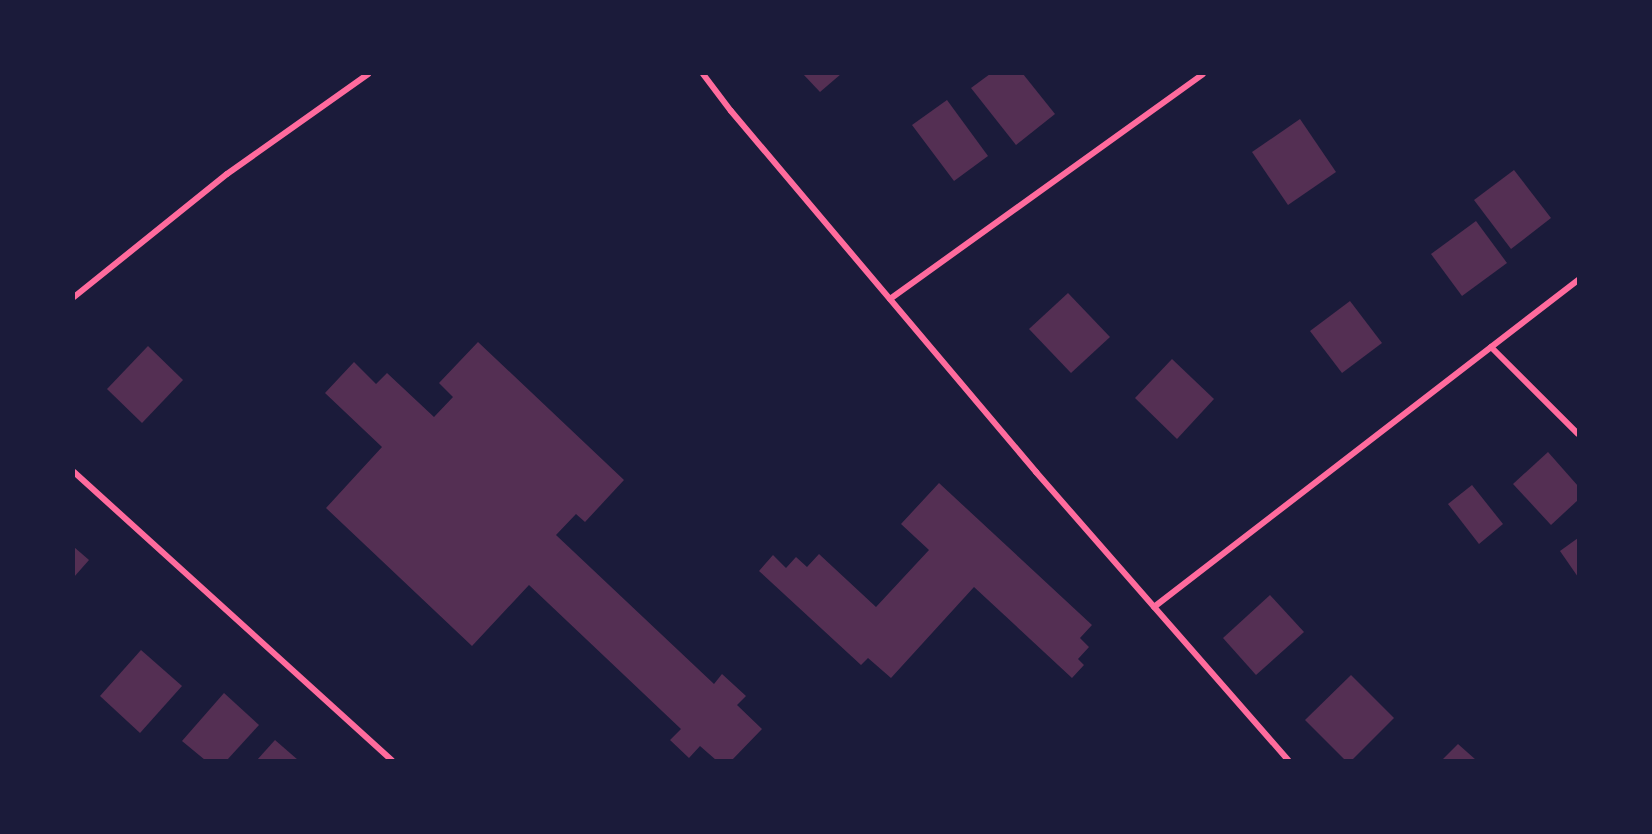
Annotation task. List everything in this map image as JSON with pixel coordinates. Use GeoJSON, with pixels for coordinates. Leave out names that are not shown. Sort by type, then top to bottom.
{"type":"FeatureCollection","features":[{"type":"Feature","properties":{"kind":"street"},"geometry":{"type":"LineString","coordinates":[[74,297],[227,174],[368,74]]}},
{"type":"Feature","properties":{"kind":"street"},"geometry":{"type":"LineString","coordinates":[[703,74],[890,299],[1288,760]]}},
{"type":"Feature","properties":{"kind":"street"},"geometry":{"type":"LineString","coordinates":[[890,299],[1203,74]]}},
{"type":"Feature","properties":{"kind":"street"},"geometry":{"type":"LineString","coordinates":[[1154,607],[1578,280]]}},
{"type":"Feature","properties":{"kind":"street"},"geometry":{"type":"LineString","coordinates":[[1491,347],[1578,434]]}},
{"type":"Feature","properties":{"kind":"street"},"geometry":{"type":"LineString","coordinates":[[74,472],[392,760]]}},
{"type":"Feature","properties":{"kind":"building"},"geometry":{"type":"Polygon","coordinates":[[[803,74],[841,74],[820,92],[803,74]]]}},
{"type":"Feature","properties":{"kind":"building"},"geometry":{"type":"Polygon","coordinates":[[[990,74],[1023,74],[1055,114],[1016,145],[971,88],[990,74]]]}},
{"type":"Feature","properties":{"kind":"building"},"geometry":{"type":"Polygon","coordinates":[[[947,100],[988,156],[954,181],[912,125],[947,100]]]}},
{"type":"Feature","properties":{"kind":"building"},"geometry":{"type":"Polygon","coordinates":[[[1300,119],[1336,172],[1288,205],[1252,152],[1300,119]]]}},
{"type":"Feature","properties":{"kind":"building"},"geometry":{"type":"Polygon","coordinates":[[[1514,170],[1551,218],[1511,249],[1474,200],[1514,170]]]}},
{"type":"Feature","properties":{"kind":"building"},"geometry":{"type":"Polygon","coordinates":[[[1476,221],[1507,263],[1462,296],[1431,254],[1476,221]]]}},
{"type":"Feature","properties":{"kind":"building"},"geometry":{"type":"Polygon","coordinates":[[[1068,293],[1110,337],[1071,373],[1029,329],[1068,293]]]}},
{"type":"Feature","properties":{"kind":"building"},"geometry":{"type":"Polygon","coordinates":[[[1350,301],[1382,343],[1342,373],[1310,331],[1350,301]]]}},
{"type":"Feature","properties":{"kind":"building"},"geometry":{"type":"Polygon","coordinates":[[[478,342],[624,480],[585,522],[576,514],[556,535],[714,684],[722,674],[746,696],[737,705],[762,729],[732,760],[716,760],[700,746],[689,758],[670,740],[681,729],[529,585],[472,646],[326,508],[382,447],[325,393],[354,362],[376,384],[387,373],[434,417],[453,397],[439,383],[478,342]]]}},
{"type":"Feature","properties":{"kind":"building"},"geometry":{"type":"Polygon","coordinates":[[[148,346],[183,380],[142,423],[107,389],[148,346]]]}},
{"type":"Feature","properties":{"kind":"building"},"geometry":{"type":"Polygon","coordinates":[[[1172,359],[1214,399],[1177,439],[1135,398],[1172,359]]]}},
{"type":"Feature","properties":{"kind":"building"},"geometry":{"type":"Polygon","coordinates":[[[1548,452],[1578,486],[1578,500],[1551,525],[1513,484],[1548,452]]]}},
{"type":"Feature","properties":{"kind":"building"},"geometry":{"type":"Polygon","coordinates":[[[939,483],[1092,625],[1080,638],[1089,647],[1078,659],[1084,665],[1072,678],[974,587],[891,678],[868,658],[861,665],[759,571],[773,555],[786,568],[796,557],[807,567],[819,554],[876,607],[929,550],[901,524],[939,483]]]}},
{"type":"Feature","properties":{"kind":"building"},"geometry":{"type":"Polygon","coordinates":[[[1472,485],[1503,524],[1479,544],[1448,504],[1472,485]]]}},
{"type":"Feature","properties":{"kind":"building"},"geometry":{"type":"Polygon","coordinates":[[[1578,538],[1578,577],[1560,551],[1578,538]]]}},
{"type":"Feature","properties":{"kind":"building"},"geometry":{"type":"Polygon","coordinates":[[[74,547],[89,560],[74,577],[74,547]]]}},
{"type":"Feature","properties":{"kind":"building"},"geometry":{"type":"Polygon","coordinates":[[[1270,595],[1304,632],[1256,675],[1223,638],[1270,595]]]}},
{"type":"Feature","properties":{"kind":"building"},"geometry":{"type":"Polygon","coordinates":[[[141,650],[182,686],[140,733],[100,696],[141,650]]]}},
{"type":"Feature","properties":{"kind":"building"},"geometry":{"type":"Polygon","coordinates":[[[1351,675],[1394,718],[1352,760],[1345,760],[1305,720],[1351,675]]]}},
{"type":"Feature","properties":{"kind":"building"},"geometry":{"type":"Polygon","coordinates":[[[224,693],[259,725],[227,760],[205,760],[182,741],[224,693]]]}},
{"type":"Feature","properties":{"kind":"building"},"geometry":{"type":"Polygon","coordinates":[[[275,740],[298,760],[257,760],[275,740]]]}},
{"type":"Feature","properties":{"kind":"building"},"geometry":{"type":"Polygon","coordinates":[[[1458,744],[1476,760],[1442,760],[1458,744]]]}}]}
